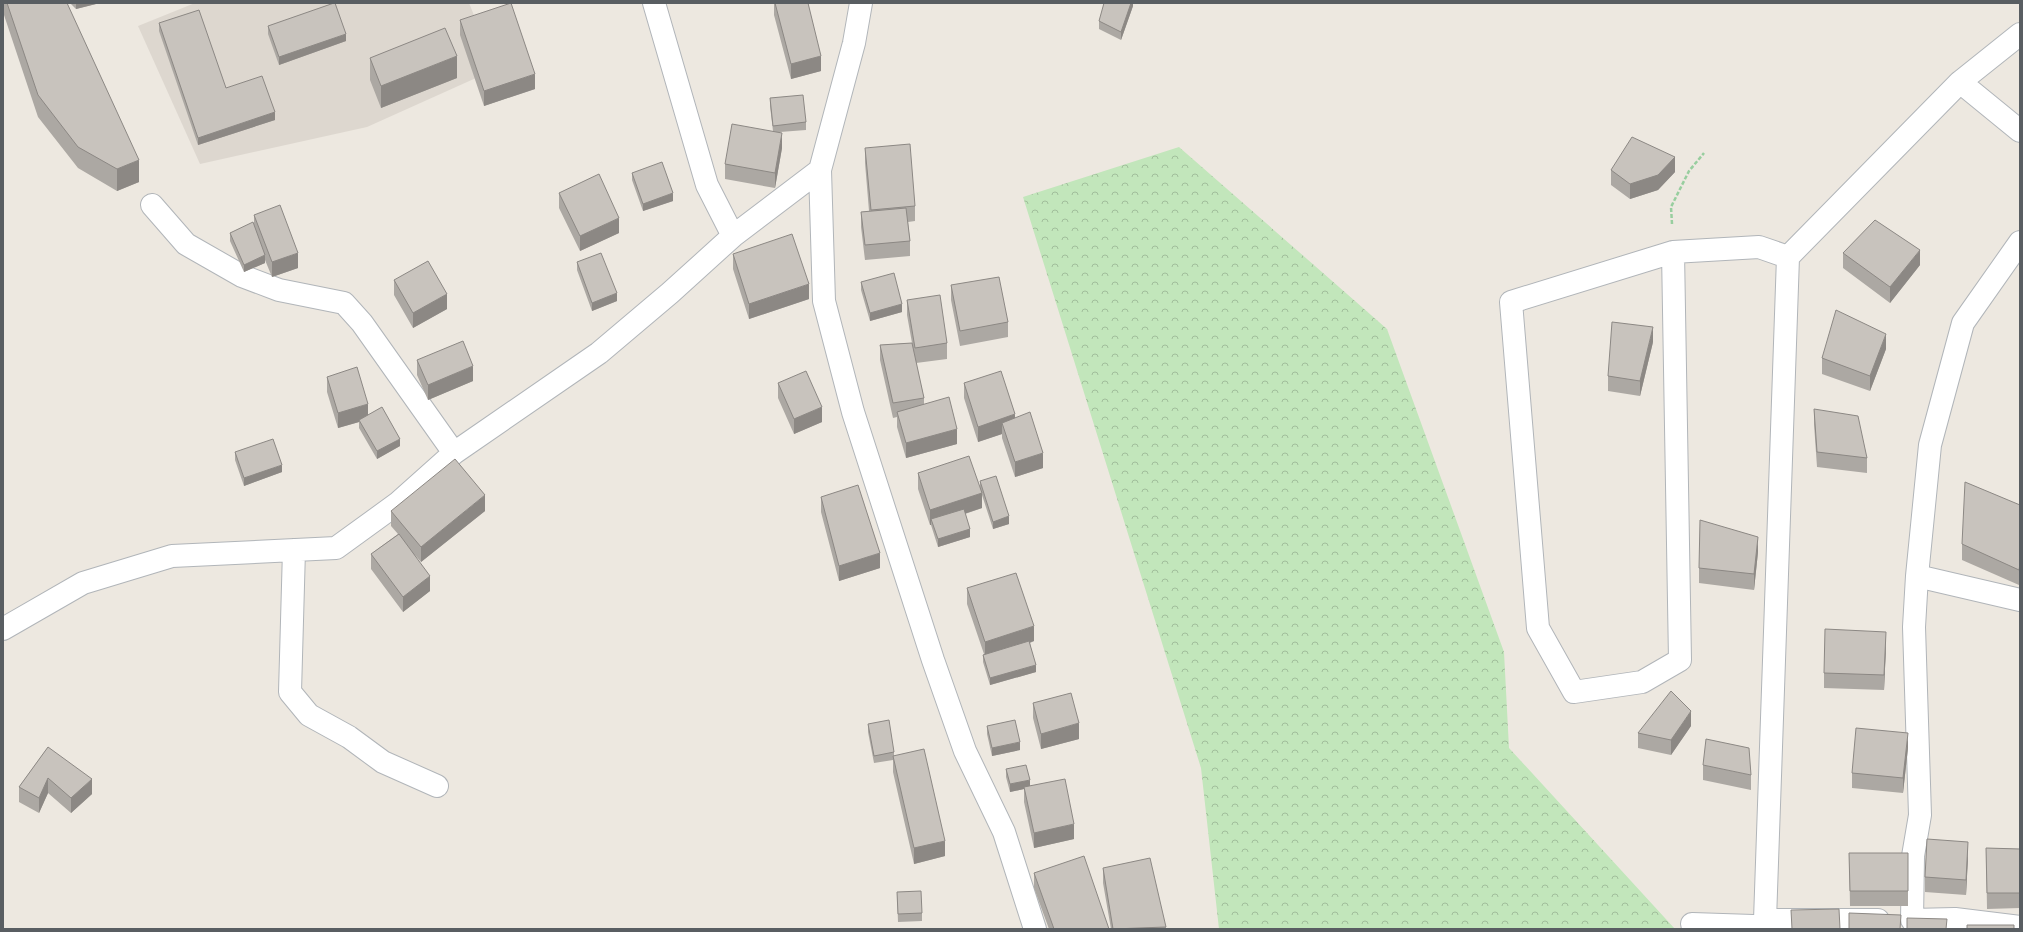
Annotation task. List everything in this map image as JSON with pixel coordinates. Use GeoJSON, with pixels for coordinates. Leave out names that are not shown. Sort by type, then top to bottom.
{"type":"FeatureCollection","features":[{"type":"Feature","properties":{"kind":"street"},"geometry":{"type":"LineString","coordinates":[[654,3],[707,186],[733,236]]}},
{"type":"Feature","properties":{"kind":"street"},"geometry":{"type":"LineString","coordinates":[[861,3],[854,43],[820,170],[824,301],[852,412],[960,737],[1004,832],[1035,929]]}},
{"type":"Feature","properties":{"kind":"street"},"geometry":{"type":"LineString","coordinates":[[1765,920],[1788,257],[1960,82],[2020,34]]}},
{"type":"Feature","properties":{"kind":"street"},"geometry":{"type":"LineString","coordinates":[[1960,82],[2020,131]]}},
{"type":"Feature","properties":{"kind":"street"},"geometry":{"type":"LineString","coordinates":[[3,629],[83,583],[172,556],[336,548],[398,503],[454,453],[599,353],[670,293],[733,236],[820,170]]}},
{"type":"Feature","properties":{"kind":"street"},"geometry":{"type":"LineString","coordinates":[[152,205],[186,244],[242,276],[279,290],[344,303],[362,323],[454,453]]}},
{"type":"Feature","properties":{"kind":"street"},"geometry":{"type":"LineString","coordinates":[[1912,920],[1913,856],[1920,815],[1914,627],[1917,576],[1930,445],[1963,323],[2020,242]]}},
{"type":"Feature","properties":{"kind":"street"},"geometry":{"type":"LineString","coordinates":[[1673,252],[1680,660],[1642,682],[1574,692],[1538,628],[1512,302],[1673,252],[1759,247],[1788,257]]}},
{"type":"Feature","properties":{"kind":"street"},"geometry":{"type":"LineString","coordinates":[[294,550],[290,692],[309,715],[349,737],[383,762],[437,786]]}},
{"type":"Feature","properties":{"kind":"street"},"geometry":{"type":"LineString","coordinates":[[1917,576],[2020,600]]}},
{"type":"Feature","properties":{"kind":"street"},"geometry":{"type":"LineString","coordinates":[[1692,924],[1753,926],[1759,925],[1765,920],[1955,919],[2020,927]]}},
{"type":"Feature","properties":{"kind":"path"},"geometry":{"type":"LineString","coordinates":[[1673,252],[1671,207],[1689,171],[1704,153]]}},
{"type":"Feature","properties":{"kind":"shaded area"},"geometry":{"type":"Polygon","coordinates":[[[195,3],[469,3],[496,69],[367,127],[200,164],[138,26],[195,3]]]}},
{"type":"Feature","properties":{"kind":"green space"},"geometry":{"type":"Polygon","coordinates":[[[1179,147],[1387,329],[1504,652],[1509,748],[1675,929],[1219,929],[1201,768],[1023,197],[1179,147]]]}},
{"type":"Feature","properties":{"kind":"building"},"geometry":{"type":"Polygon","coordinates":[[[7,3],[67,3],[139,160],[117,169],[78,147],[38,95],[7,3]]]}},
{"type":"Feature","properties":{"kind":"building"},"geometry":{"type":"Polygon","coordinates":[[[334,3],[346,34],[279,57],[268,26],[334,3]]]}},
{"type":"Feature","properties":{"kind":"building"},"geometry":{"type":"Polygon","coordinates":[[[511,3],[535,74],[484,91],[460,20],[511,3]]]}},
{"type":"Feature","properties":{"kind":"building"},"geometry":{"type":"Polygon","coordinates":[[[775,3],[808,3],[821,56],[791,64],[775,3]]]}},
{"type":"Feature","properties":{"kind":"building"},"geometry":{"type":"Polygon","coordinates":[[[1104,3],[1131,3],[1121,32],[1099,21],[1104,3]]]}},
{"type":"Feature","properties":{"kind":"building"},"geometry":{"type":"Polygon","coordinates":[[[199,10],[226,88],[262,76],[275,112],[198,138],[159,23],[199,10]]]}},
{"type":"Feature","properties":{"kind":"building"},"geometry":{"type":"Polygon","coordinates":[[[445,28],[457,56],[381,86],[370,58],[445,28]]]}},
{"type":"Feature","properties":{"kind":"building"},"geometry":{"type":"Polygon","coordinates":[[[803,95],[806,122],[773,126],[770,98],[803,95]]]}},
{"type":"Feature","properties":{"kind":"building"},"geometry":{"type":"Polygon","coordinates":[[[732,124],[782,133],[775,173],[725,164],[732,124]]]}},
{"type":"Feature","properties":{"kind":"building"},"geometry":{"type":"Polygon","coordinates":[[[1632,137],[1675,157],[1658,175],[1630,184],[1611,170],[1632,137]]]}},
{"type":"Feature","properties":{"kind":"building"},"geometry":{"type":"Polygon","coordinates":[[[910,144],[915,206],[871,210],[865,148],[910,144]]]}},
{"type":"Feature","properties":{"kind":"building"},"geometry":{"type":"Polygon","coordinates":[[[662,162],[673,193],[643,204],[632,173],[662,162]]]}},
{"type":"Feature","properties":{"kind":"building"},"geometry":{"type":"Polygon","coordinates":[[[599,174],[619,218],[580,236],[559,193],[599,174]]]}},
{"type":"Feature","properties":{"kind":"building"},"geometry":{"type":"Polygon","coordinates":[[[280,205],[298,253],[272,262],[254,215],[280,205]]]}},
{"type":"Feature","properties":{"kind":"building"},"geometry":{"type":"Polygon","coordinates":[[[906,208],[910,241],[865,245],[861,212],[906,208]]]}},
{"type":"Feature","properties":{"kind":"building"},"geometry":{"type":"Polygon","coordinates":[[[1875,220],[1920,250],[1890,287],[1843,253],[1875,220]]]}},
{"type":"Feature","properties":{"kind":"building"},"geometry":{"type":"Polygon","coordinates":[[[253,222],[265,255],[244,265],[230,233],[253,222]]]}},
{"type":"Feature","properties":{"kind":"building"},"geometry":{"type":"Polygon","coordinates":[[[792,234],[809,284],[749,304],[733,254],[792,234]]]}},
{"type":"Feature","properties":{"kind":"building"},"geometry":{"type":"Polygon","coordinates":[[[601,253],[617,293],[592,303],[577,262],[601,253]]]}},
{"type":"Feature","properties":{"kind":"building"},"geometry":{"type":"Polygon","coordinates":[[[428,261],[447,294],[413,313],[394,280],[428,261]]]}},
{"type":"Feature","properties":{"kind":"building"},"geometry":{"type":"Polygon","coordinates":[[[894,273],[902,304],[870,313],[861,282],[894,273]]]}},
{"type":"Feature","properties":{"kind":"building"},"geometry":{"type":"Polygon","coordinates":[[[999,277],[1008,322],[960,331],[951,285],[999,277]]]}},
{"type":"Feature","properties":{"kind":"building"},"geometry":{"type":"Polygon","coordinates":[[[940,295],[947,343],[915,348],[907,300],[940,295]]]}},
{"type":"Feature","properties":{"kind":"building"},"geometry":{"type":"Polygon","coordinates":[[[1836,310],[1886,334],[1870,376],[1822,358],[1836,310]]]}},
{"type":"Feature","properties":{"kind":"building"},"geometry":{"type":"Polygon","coordinates":[[[1612,322],[1653,327],[1640,381],[1608,376],[1612,322]]]}},
{"type":"Feature","properties":{"kind":"building"},"geometry":{"type":"Polygon","coordinates":[[[463,341],[473,366],[428,385],[417,360],[463,341]]]}},
{"type":"Feature","properties":{"kind":"building"},"geometry":{"type":"Polygon","coordinates":[[[912,343],[924,398],[893,403],[880,345],[912,343]]]}},
{"type":"Feature","properties":{"kind":"building"},"geometry":{"type":"Polygon","coordinates":[[[357,367],[368,404],[338,413],[327,377],[357,367]]]}},
{"type":"Feature","properties":{"kind":"building"},"geometry":{"type":"Polygon","coordinates":[[[806,371],[822,407],[794,419],[778,383],[806,371]]]}},
{"type":"Feature","properties":{"kind":"building"},"geometry":{"type":"Polygon","coordinates":[[[1001,371],[1015,414],[978,427],[964,383],[1001,371]]]}},
{"type":"Feature","properties":{"kind":"building"},"geometry":{"type":"Polygon","coordinates":[[[949,397],[957,429],[906,443],[897,412],[949,397]]]}},
{"type":"Feature","properties":{"kind":"building"},"geometry":{"type":"Polygon","coordinates":[[[382,407],[400,439],[377,451],[359,420],[382,407]]]}},
{"type":"Feature","properties":{"kind":"building"},"geometry":{"type":"Polygon","coordinates":[[[1814,409],[1858,416],[1867,458],[1817,452],[1814,409]]]}},
{"type":"Feature","properties":{"kind":"building"},"geometry":{"type":"Polygon","coordinates":[[[1030,412],[1043,453],[1015,462],[1002,423],[1030,412]]]}},
{"type":"Feature","properties":{"kind":"building"},"geometry":{"type":"Polygon","coordinates":[[[273,439],[282,465],[244,478],[235,452],[273,439]]]}},
{"type":"Feature","properties":{"kind":"building"},"geometry":{"type":"Polygon","coordinates":[[[969,456],[982,493],[930,510],[918,473],[969,456]]]}},
{"type":"Feature","properties":{"kind":"building"},"geometry":{"type":"Polygon","coordinates":[[[455,459],[485,495],[421,547],[391,511],[455,459]]]}},
{"type":"Feature","properties":{"kind":"building"},"geometry":{"type":"Polygon","coordinates":[[[996,476],[1009,516],[993,522],[980,481],[996,476]]]}},
{"type":"Feature","properties":{"kind":"building"},"geometry":{"type":"Polygon","coordinates":[[[1965,482],[2020,505],[2019,570],[1962,544],[1965,482]]]}},
{"type":"Feature","properties":{"kind":"building"},"geometry":{"type":"Polygon","coordinates":[[[858,485],[880,553],[839,566],[821,497],[858,485]]]}},
{"type":"Feature","properties":{"kind":"building"},"geometry":{"type":"Polygon","coordinates":[[[964,509],[970,529],[938,539],[931,519],[964,509]]]}},
{"type":"Feature","properties":{"kind":"building"},"geometry":{"type":"Polygon","coordinates":[[[1700,520],[1758,537],[1754,574],[1699,568],[1700,520]]]}},
{"type":"Feature","properties":{"kind":"building"},"geometry":{"type":"Polygon","coordinates":[[[399,534],[430,576],[403,597],[371,554],[399,534]]]}},
{"type":"Feature","properties":{"kind":"building"},"geometry":{"type":"Polygon","coordinates":[[[1016,573],[1034,626],[985,642],[967,588],[1016,573]]]}},
{"type":"Feature","properties":{"kind":"building"},"geometry":{"type":"Polygon","coordinates":[[[1825,629],[1886,632],[1884,675],[1824,673],[1825,629]]]}},
{"type":"Feature","properties":{"kind":"building"},"geometry":{"type":"Polygon","coordinates":[[[1029,641],[1036,665],[990,678],[983,655],[1029,641]]]}},
{"type":"Feature","properties":{"kind":"building"},"geometry":{"type":"Polygon","coordinates":[[[1671,691],[1691,711],[1671,740],[1638,733],[1671,691]]]}},
{"type":"Feature","properties":{"kind":"building"},"geometry":{"type":"Polygon","coordinates":[[[1071,693],[1079,723],[1041,734],[1033,703],[1071,693]]]}},
{"type":"Feature","properties":{"kind":"building"},"geometry":{"type":"Polygon","coordinates":[[[889,720],[894,752],[874,756],[868,724],[889,720]]]}},
{"type":"Feature","properties":{"kind":"building"},"geometry":{"type":"Polygon","coordinates":[[[1015,720],[1020,742],[992,748],[987,726],[1015,720]]]}},
{"type":"Feature","properties":{"kind":"building"},"geometry":{"type":"Polygon","coordinates":[[[1856,728],[1908,733],[1903,778],[1852,773],[1856,728]]]}},
{"type":"Feature","properties":{"kind":"building"},"geometry":{"type":"Polygon","coordinates":[[[1706,739],[1749,748],[1751,775],[1703,765],[1706,739]]]}},
{"type":"Feature","properties":{"kind":"building"},"geometry":{"type":"Polygon","coordinates":[[[48,747],[92,779],[71,798],[48,778],[39,798],[19,787],[48,747]]]}},
{"type":"Feature","properties":{"kind":"building"},"geometry":{"type":"Polygon","coordinates":[[[924,749],[945,841],[914,848],[893,756],[924,749]]]}},
{"type":"Feature","properties":{"kind":"building"},"geometry":{"type":"Polygon","coordinates":[[[1026,765],[1030,780],[1010,784],[1006,769],[1026,765]]]}},
{"type":"Feature","properties":{"kind":"building"},"geometry":{"type":"Polygon","coordinates":[[[1065,779],[1074,824],[1034,833],[1024,787],[1065,779]]]}},
{"type":"Feature","properties":{"kind":"building"},"geometry":{"type":"Polygon","coordinates":[[[1927,839],[1968,842],[1966,880],[1925,877],[1927,839]]]}},
{"type":"Feature","properties":{"kind":"building"},"geometry":{"type":"Polygon","coordinates":[[[1986,848],[2020,849],[2020,893],[1987,893],[1986,848]]]}},
{"type":"Feature","properties":{"kind":"building"},"geometry":{"type":"Polygon","coordinates":[[[1849,853],[1908,853],[1908,891],[1850,891],[1849,853]]]}},
{"type":"Feature","properties":{"kind":"building"},"geometry":{"type":"Polygon","coordinates":[[[1084,856],[1109,929],[1054,929],[1034,873],[1084,856]]]}},
{"type":"Feature","properties":{"kind":"building"},"geometry":{"type":"Polygon","coordinates":[[[1150,858],[1166,927],[1113,929],[1103,868],[1150,858]]]}},
{"type":"Feature","properties":{"kind":"building"},"geometry":{"type":"Polygon","coordinates":[[[921,891],[922,913],[898,914],[897,892],[921,891]]]}},
{"type":"Feature","properties":{"kind":"building"},"geometry":{"type":"Polygon","coordinates":[[[1839,909],[1840,929],[1792,929],[1791,910],[1839,909]]]}},
{"type":"Feature","properties":{"kind":"building"},"geometry":{"type":"Polygon","coordinates":[[[1849,913],[1901,915],[1900,929],[1849,929],[1849,913]]]}},
{"type":"Feature","properties":{"kind":"building"},"geometry":{"type":"Polygon","coordinates":[[[1907,918],[1947,919],[1946,929],[1907,929],[1907,918]]]}},
{"type":"Feature","properties":{"kind":"building"},"geometry":{"type":"Polygon","coordinates":[[[1967,925],[2014,925],[2014,929],[1967,929],[1967,925]]]}}]}
